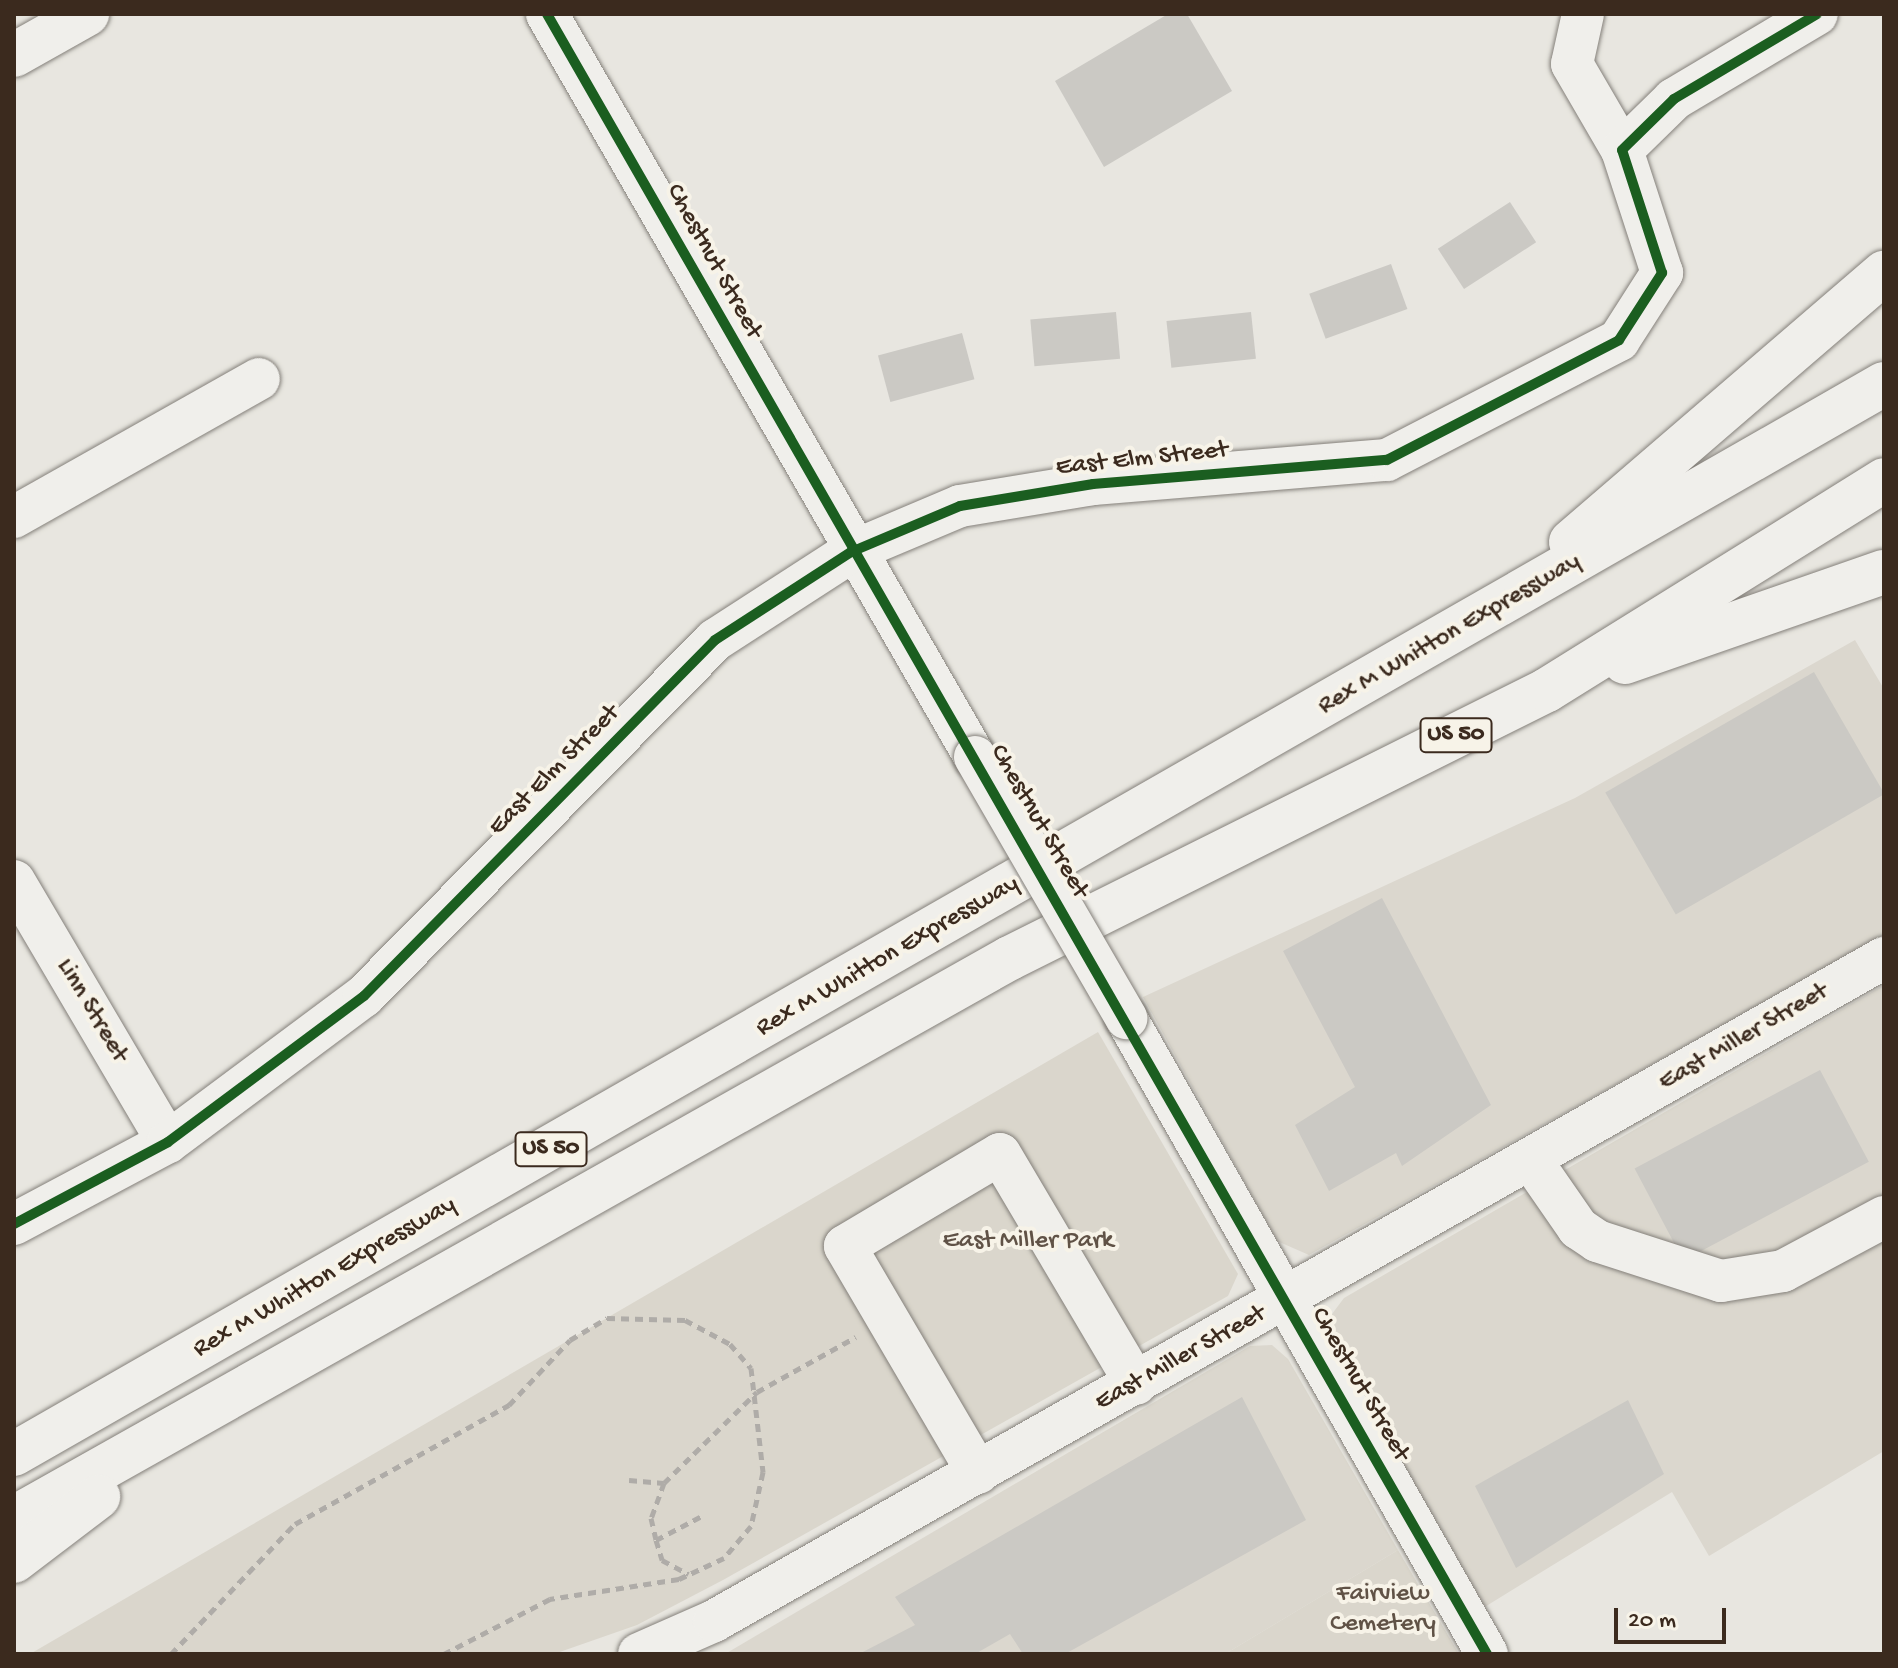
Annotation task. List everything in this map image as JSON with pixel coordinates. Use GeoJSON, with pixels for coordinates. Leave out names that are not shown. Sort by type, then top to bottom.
{"type":"FeatureCollection","features":[{"type":"Feature","properties":{"kind":"main road"},"geometry":{"type":"LineString","coordinates":[[14,55],[87,14]]}},
{"type":"Feature","properties":{"kind":"main road"},"geometry":{"type":"LineString","coordinates":[[1492,610],[1884,273]]}},
{"type":"Feature","properties":{"kind":"main road","name":"Rex M Whitton Expressway"},"geometry":{"type":"LineString","coordinates":[[14,1454],[1884,384]]}},
{"type":"Feature","properties":{"kind":"main road","name":"US 50"},"geometry":{"type":"LineString","coordinates":[[14,1518],[1010,958],[1547,690],[1884,480]]}},
{"type":"Feature","properties":{"kind":"main road"},"geometry":{"type":"LineString","coordinates":[[1547,690],[1884,572]]}},
{"type":"Feature","properties":{"kind":"main road"},"geometry":{"type":"LineString","coordinates":[[14,1561],[229,1398]]}},
{"type":"Feature","properties":{"kind":"main road"},"geometry":{"type":"LineString","coordinates":[[14,1439],[78,1418]]}},
{"type":"Feature","properties":{"kind":"street","name":"Chestnut Street"},"geometry":{"type":"LineString","coordinates":[[547,14],[851,552],[975,757],[1126,1018],[1487,1654]]}},
{"type":"Feature","properties":{"kind":"street"},"geometry":{"type":"LineString","coordinates":[[1583,14],[1572,64],[1622,150],[1674,99],[1817,14]]}},
{"type":"Feature","properties":{"kind":"street","name":"East Elm Street"},"geometry":{"type":"LineString","coordinates":[[14,1224],[168,1142],[364,996],[715,640],[851,552],[960,506],[1093,484],[1387,460],[1619,340],[1662,273],[1622,150]]}},
{"type":"Feature","properties":{"kind":"street"},"geometry":{"type":"LineString","coordinates":[[14,517],[259,379]]}},
{"type":"Feature","properties":{"kind":"street","name":"Linn Street"},"geometry":{"type":"LineString","coordinates":[[14,881],[168,1142]]}},
{"type":"Feature","properties":{"kind":"street","name":"East Miller Street"},"geometry":{"type":"LineString","coordinates":[[639,1654],[684,1638],[1884,958]]}},
{"type":"Feature","properties":{"kind":"street"},"geometry":{"type":"LineString","coordinates":[[978,1473],[845,1246],[1000,1154],[1136,1384]]}},
{"type":"Feature","properties":{"kind":"street"},"geometry":{"type":"LineString","coordinates":[[1531,1160],[1578,1228],[1597,1241],[1721,1281],[1783,1271],[1884,1217]]}},
{"type":"Feature","properties":{"kind":"path"},"geometry":{"type":"LineString","coordinates":[[171,1654],[295,1524],[509,1405],[570,1340],[607,1318],[685,1320],[730,1344],[751,1368],[757,1392],[763,1472],[751,1526],[724,1558],[688,1574],[550,1599],[444,1654]]}},
{"type":"Feature","properties":{"kind":"path"},"geometry":{"type":"LineString","coordinates":[[688,1574],[662,1560],[656,1540],[651,1518],[664,1483],[757,1392],[888,1318]]}},
{"type":"Feature","properties":{"kind":"path"},"geometry":{"type":"LineString","coordinates":[[629,1480],[664,1483]]}},
{"type":"Feature","properties":{"kind":"path"},"geometry":{"type":"LineString","coordinates":[[656,1540],[700,1517]]}},
{"type":"Feature","properties":{"kind":"shaded area"},"geometry":{"type":"Polygon","coordinates":[[[1855,640],[1884,689],[1884,935],[1309,1255],[1277,1241],[1143,997],[1575,798],[1855,640]]]}},
{"type":"Feature","properties":{"kind":"shaded area"},"geometry":{"type":"Polygon","coordinates":[[[1884,985],[1884,1451],[1709,1556],[1672,1492],[1483,1608],[1326,1338],[1326,1322],[1344,1298],[1884,985]]]}},
{"type":"Feature","properties":{"kind":"shaded area"},"geometry":{"type":"Polygon","coordinates":[[[1272,1345],[1288,1359],[1398,1550],[1225,1654],[725,1654],[1250,1346],[1272,1345]]]}},
{"type":"Feature","properties":{"kind":"green space","name":"East Miller Park"},"geometry":{"type":"Polygon","coordinates":[[[1098,1032],[1238,1274],[1228,1296],[723,1580],[637,1625],[554,1654],[30,1654],[1098,1032]]]}},
{"type":"Feature","properties":{"kind":"green space","name":"Fairview Cemetery"},"geometry":{"type":"Polygon","coordinates":[[[1398,1550],[1459,1654],[1225,1654],[1398,1550]]]}},
{"type":"Feature","properties":{"kind":"building"},"geometry":{"type":"Polygon","coordinates":[[[1168,14],[1187,14],[1232,91],[1104,167],[1055,81],[1168,14]]]}},
{"type":"Feature","properties":{"kind":"building"},"geometry":{"type":"Polygon","coordinates":[[[1510,202],[1536,242],[1464,289],[1438,249],[1510,202]]]}},
{"type":"Feature","properties":{"kind":"building"},"geometry":{"type":"Polygon","coordinates":[[[1391,264],[1407,309],[1326,339],[1309,294],[1391,264]]]}},
{"type":"Feature","properties":{"kind":"building"},"geometry":{"type":"Polygon","coordinates":[[[1116,312],[1120,359],[1034,366],[1030,319],[1116,312]]]}},
{"type":"Feature","properties":{"kind":"building"},"geometry":{"type":"Polygon","coordinates":[[[1251,312],[1256,359],[1171,368],[1166,321],[1251,312]]]}},
{"type":"Feature","properties":{"kind":"building"},"geometry":{"type":"Polygon","coordinates":[[[962,333],[974,379],[890,402],[878,356],[962,333]]]}},
{"type":"Feature","properties":{"kind":"building"},"geometry":{"type":"Polygon","coordinates":[[[1814,672],[1884,794],[1676,915],[1605,792],[1814,672]]]}},
{"type":"Feature","properties":{"kind":"building"},"geometry":{"type":"Polygon","coordinates":[[[1382,898],[1491,1105],[1402,1166],[1396,1153],[1329,1191],[1295,1125],[1355,1087],[1283,951],[1382,898]]]}},
{"type":"Feature","properties":{"kind":"building"},"geometry":{"type":"Polygon","coordinates":[[[1820,1070],[1869,1162],[1683,1260],[1635,1169],[1820,1070]]]}},
{"type":"Feature","properties":{"kind":"building"},"geometry":{"type":"Polygon","coordinates":[[[1242,1397],[1306,1520],[1065,1654],[1023,1654],[1010,1634],[975,1654],[859,1654],[915,1625],[895,1597],[1242,1397]]]}},
{"type":"Feature","properties":{"kind":"building"},"geometry":{"type":"Polygon","coordinates":[[[1628,1400],[1664,1474],[1516,1568],[1475,1486],[1628,1400]]]}},
{"type":"Feature","properties":{"kind":"cycle path"},"geometry":{"type":"LineString","coordinates":[[547,14],[1487,1654]]}},
{"type":"Feature","properties":{"kind":"cycle path"},"geometry":{"type":"LineString","coordinates":[[14,1224],[168,1142],[364,996],[715,640],[851,552],[960,506],[1093,484],[1387,460],[1619,340],[1662,273],[1622,150],[1674,99],[1817,14]]}}]}
